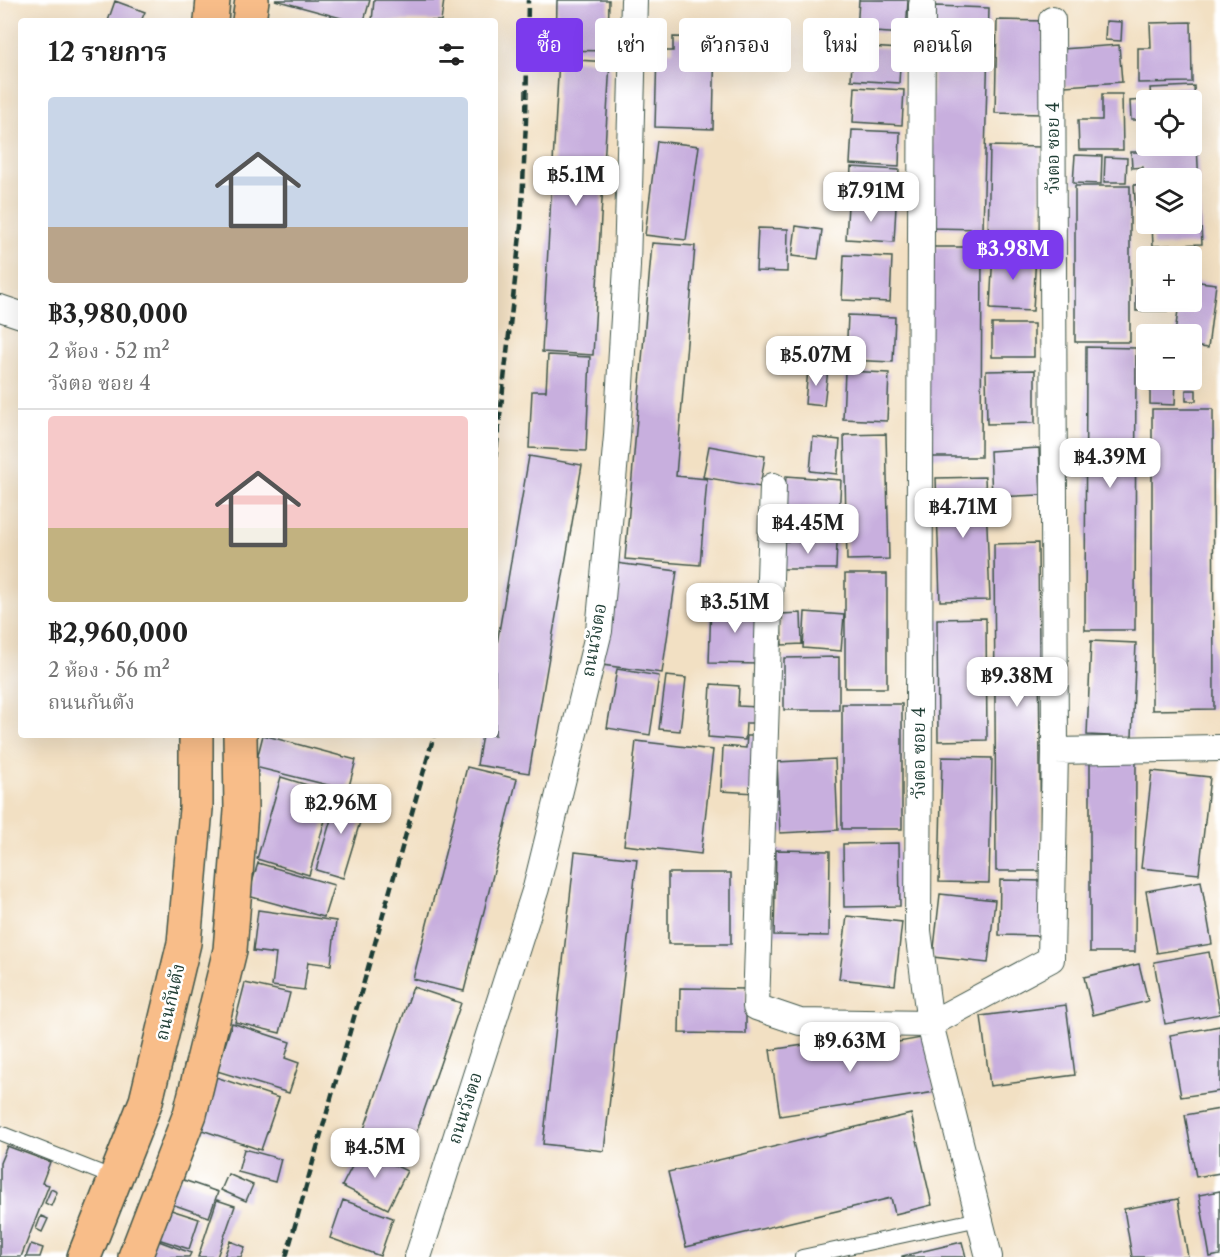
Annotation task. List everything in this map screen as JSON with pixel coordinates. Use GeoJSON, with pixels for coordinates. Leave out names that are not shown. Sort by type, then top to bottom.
{"type":"FeatureCollection","features":[{"type":"Feature","properties":{"kind":"main road"},"geometry":{"type":"LineString","coordinates":[[211,18],[213,0]]}},
{"type":"Feature","properties":{"kind":"main road"},"geometry":{"type":"LineString","coordinates":[[249,18],[252,0]]}},
{"type":"Feature","properties":{"kind":"main road","name":"ถนนกันตัง"},"geometry":{"type":"LineString","coordinates":[[84,1257],[146,1101],[184,943],[195,822],[196,738]]}},
{"type":"Feature","properties":{"kind":"main road"},"geometry":{"type":"LineString","coordinates":[[135,1257],[190,1114],[230,950],[240,824],[240,738]]}},
{"type":"Feature","properties":{"kind":"main road"},"geometry":{"type":"LineString","coordinates":[[195,822],[240,824]]}},
{"type":"Feature","properties":{"kind":"main road"},"geometry":{"type":"LineString","coordinates":[[135,1129],[178,1147]]}},
{"type":"Feature","properties":{"kind":"street","name":"ถนนวังตอ"},"geometry":{"type":"LineString","coordinates":[[418,1257],[536,888],[598,631],[617,436],[627,266],[634,0]]}},
{"type":"Feature","properties":{"kind":"street","name":"วังตอ ซอย 4"},"geometry":{"type":"LineString","coordinates":[[922,5],[918,931],[930,1024],[989,1257]]}},
{"type":"Feature","properties":{"kind":"street","name":"วังตอ ซอย 4"},"geometry":{"type":"LineString","coordinates":[[930,1024],[1051,959],[1055,751],[1052,21]]}},
{"type":"Feature","properties":{"kind":"street"},"geometry":{"type":"LineString","coordinates":[[0,308],[18,314]]}},
{"type":"Feature","properties":{"kind":"street"},"geometry":{"type":"LineString","coordinates":[[773,486],[756,1007],[800,1022],[930,1024]]}},
{"type":"Feature","properties":{"kind":"street"},"geometry":{"type":"LineString","coordinates":[[1055,751],[1220,748]]}},
{"type":"Feature","properties":{"kind":"lane"},"geometry":{"type":"LineString","coordinates":[[0,1133],[114,1178]]}},
{"type":"Feature","properties":{"kind":"lane"},"geometry":{"type":"LineString","coordinates":[[802,1257],[979,1219]]}},
{"type":"Feature","properties":{"kind":"building"},"geometry":{"type":"Polygon","coordinates":[[[275,0],[370,0],[365,18],[341,18],[275,0]]]}},
{"type":"Feature","properties":{"kind":"building"},"geometry":{"type":"Polygon","coordinates":[[[374,0],[444,0],[441,18],[372,18],[374,0]]]}},
{"type":"Feature","properties":{"kind":"building"},"geometry":{"type":"Polygon","coordinates":[[[557,0],[609,0],[609,18],[595,18],[595,51],[583,51],[583,18],[557,18],[557,0]]]}},
{"type":"Feature","properties":{"kind":"building"},"geometry":{"type":"Polygon","coordinates":[[[859,0],[908,0],[907,18],[891,18],[891,33],[879,32],[879,18],[858,18],[859,0]]]}},
{"type":"Feature","properties":{"kind":"building"},"geometry":{"type":"Polygon","coordinates":[[[115,1],[145,12],[142,18],[109,18],[115,1]]]}},
{"type":"Feature","properties":{"kind":"building"},"geometry":{"type":"Polygon","coordinates":[[[935,6],[989,8],[989,18],[935,18],[935,6]]]}},
{"type":"Feature","properties":{"kind":"building"},"geometry":{"type":"Polygon","coordinates":[[[997,20],[1044,21],[1042,114],[995,113],[997,20]]]}},
{"type":"Feature","properties":{"kind":"building"},"geometry":{"type":"Polygon","coordinates":[[[1106,21],[1122,22],[1121,41],[1105,40],[1106,21]]]}},
{"type":"Feature","properties":{"kind":"building"},"geometry":{"type":"Polygon","coordinates":[[[1191,22],[1192,82],[1138,83],[1138,48],[1151,48],[1150,23],[1191,22]]]}},
{"type":"Feature","properties":{"kind":"building"},"geometry":{"type":"Polygon","coordinates":[[[673,37],[679,37],[679,72],[714,72],[713,129],[655,127],[656,72],[667,72],[667,51],[673,51],[673,37]]]}},
{"type":"Feature","properties":{"kind":"building"},"geometry":{"type":"Polygon","coordinates":[[[1119,45],[1122,82],[1065,86],[1062,49],[1119,45]]]}},
{"type":"Feature","properties":{"kind":"building"},"geometry":{"type":"Polygon","coordinates":[[[879,48],[891,48],[891,72],[900,72],[899,83],[851,80],[851,72],[879,72],[879,48]]]}},
{"type":"Feature","properties":{"kind":"building"},"geometry":{"type":"Polygon","coordinates":[[[583,60],[595,61],[595,72],[609,72],[593,355],[542,352],[558,72],[583,72],[583,60]]]}},
{"type":"Feature","properties":{"kind":"building"},"geometry":{"type":"Polygon","coordinates":[[[933,72],[987,72],[983,229],[929,228],[933,72]]]}},
{"type":"Feature","properties":{"kind":"building"},"geometry":{"type":"Polygon","coordinates":[[[1194,86],[1194,90],[1150,90],[1150,88],[1194,86]]]}},
{"type":"Feature","properties":{"kind":"building"},"geometry":{"type":"Polygon","coordinates":[[[855,87],[904,90],[902,125],[853,122],[855,87]]]}},
{"type":"Feature","properties":{"kind":"building"},"geometry":{"type":"Polygon","coordinates":[[[1102,94],[1122,94],[1123,150],[1079,150],[1078,120],[1102,120],[1102,94]]]}},
{"type":"Feature","properties":{"kind":"building"},"geometry":{"type":"Polygon","coordinates":[[[1130,101],[1136,101],[1136,120],[1131,120],[1130,101]]]}},
{"type":"Feature","properties":{"kind":"building"},"geometry":{"type":"Polygon","coordinates":[[[852,130],[900,132],[899,167],[850,164],[852,130]]]}},
{"type":"Feature","properties":{"kind":"building"},"geometry":{"type":"Polygon","coordinates":[[[657,141],[699,146],[686,240],[645,235],[657,141]]]}},
{"type":"Feature","properties":{"kind":"building"},"geometry":{"type":"Polygon","coordinates":[[[990,146],[1041,147],[1039,242],[988,241],[990,146]]]}},
{"type":"Feature","properties":{"kind":"building"},"geometry":{"type":"Polygon","coordinates":[[[1131,152],[1136,152],[1136,156],[1198,156],[1198,168],[1132,168],[1131,152]]]}},
{"type":"Feature","properties":{"kind":"building"},"geometry":{"type":"Polygon","coordinates":[[[1075,155],[1102,156],[1101,184],[1073,183],[1075,155]]]}},
{"type":"Feature","properties":{"kind":"building"},"geometry":{"type":"Polygon","coordinates":[[[1105,157],[1127,158],[1126,182],[1104,182],[1105,157]]]}},
{"type":"Feature","properties":{"kind":"building"},"geometry":{"type":"Polygon","coordinates":[[[851,167],[899,170],[897,204],[849,201],[851,167]]]}},
{"type":"Feature","properties":{"kind":"building"},"geometry":{"type":"Polygon","coordinates":[[[1134,185],[1136,185],[1136,213],[1134,185]]]}},
{"type":"Feature","properties":{"kind":"building"},"geometry":{"type":"Polygon","coordinates":[[[1075,186],[1130,186],[1130,342],[1075,342],[1075,186]]]}},
{"type":"Feature","properties":{"kind":"building"},"geometry":{"type":"Polygon","coordinates":[[[848,205],[896,207],[894,242],[846,239],[848,205]]]}},
{"type":"Feature","properties":{"kind":"building"},"geometry":{"type":"Polygon","coordinates":[[[796,226],[822,230],[818,259],[792,256],[796,226]]]}},
{"type":"Feature","properties":{"kind":"building"},"geometry":{"type":"Polygon","coordinates":[[[758,228],[788,229],[787,272],[756,271],[758,228]]]}},
{"type":"Feature","properties":{"kind":"building"},"geometry":{"type":"Polygon","coordinates":[[[1152,234],[1201,234],[1202,244],[1153,246],[1152,234]]]}},
{"type":"Feature","properties":{"kind":"building"},"geometry":{"type":"Polygon","coordinates":[[[652,243],[695,246],[676,476],[707,479],[700,565],[625,559],[652,243]]]}},
{"type":"Feature","properties":{"kind":"building"},"geometry":{"type":"Polygon","coordinates":[[[929,247],[982,247],[981,457],[927,457],[929,247]]]}},
{"type":"Feature","properties":{"kind":"building"},"geometry":{"type":"Polygon","coordinates":[[[993,251],[1036,253],[1033,311],[990,309],[993,251]]]}},
{"type":"Feature","properties":{"kind":"building"},"geometry":{"type":"Polygon","coordinates":[[[844,255],[892,257],[890,302],[842,300],[844,255]]]}},
{"type":"Feature","properties":{"kind":"building"},"geometry":{"type":"Polygon","coordinates":[[[1202,282],[1216,284],[1208,348],[1202,347],[1202,324],[1176,324],[1178,312],[1202,312],[1202,282]]]}},
{"type":"Feature","properties":{"kind":"building"},"geometry":{"type":"Polygon","coordinates":[[[848,315],[895,317],[893,362],[846,360],[848,315]]]}},
{"type":"Feature","properties":{"kind":"building"},"geometry":{"type":"Polygon","coordinates":[[[992,324],[1034,324],[1034,357],[992,357],[992,324]]]}},
{"type":"Feature","properties":{"kind":"building"},"geometry":{"type":"Polygon","coordinates":[[[1086,347],[1136,348],[1135,630],[1085,630],[1086,347]]]}},
{"type":"Feature","properties":{"kind":"building"},"geometry":{"type":"Polygon","coordinates":[[[548,355],[590,357],[586,451],[529,448],[532,391],[546,391],[548,355]]]}},
{"type":"Feature","properties":{"kind":"building"},"geometry":{"type":"Polygon","coordinates":[[[808,368],[828,369],[824,406],[805,404],[808,368]]]}},
{"type":"Feature","properties":{"kind":"building"},"geometry":{"type":"Polygon","coordinates":[[[1035,370],[1035,423],[987,424],[986,371],[1035,370]]]}},
{"type":"Feature","properties":{"kind":"building"},"geometry":{"type":"Polygon","coordinates":[[[845,371],[889,373],[887,421],[843,419],[845,371]]]}},
{"type":"Feature","properties":{"kind":"building"},"geometry":{"type":"Polygon","coordinates":[[[1150,390],[1176,390],[1175,405],[1150,404],[1150,390]]]}},
{"type":"Feature","properties":{"kind":"building"},"geometry":{"type":"Polygon","coordinates":[[[1186,390],[1196,390],[1196,401],[1186,401],[1186,390]]]}},
{"type":"Feature","properties":{"kind":"building"},"geometry":{"type":"Polygon","coordinates":[[[1152,409],[1213,409],[1214,709],[1152,710],[1152,409]]]}},
{"type":"Feature","properties":{"kind":"building"},"geometry":{"type":"Polygon","coordinates":[[[886,434],[889,559],[847,560],[844,435],[886,434]]]}},
{"type":"Feature","properties":{"kind":"building"},"geometry":{"type":"Polygon","coordinates":[[[813,437],[840,440],[837,474],[810,471],[813,437]]]}},
{"type":"Feature","properties":{"kind":"building"},"geometry":{"type":"Polygon","coordinates":[[[709,446],[765,456],[760,487],[703,477],[709,446]]]}},
{"type":"Feature","properties":{"kind":"building"},"geometry":{"type":"Polygon","coordinates":[[[1039,448],[1041,495],[992,497],[990,451],[1039,448]]]}},
{"type":"Feature","properties":{"kind":"building"},"geometry":{"type":"Polygon","coordinates":[[[529,456],[582,465],[529,773],[477,765],[482,738],[498,738],[498,637],[529,456]]]}},
{"type":"Feature","properties":{"kind":"building"},"geometry":{"type":"Polygon","coordinates":[[[786,476],[841,480],[838,533],[782,529],[786,476]]]}},
{"type":"Feature","properties":{"kind":"building"},"geometry":{"type":"Polygon","coordinates":[[[985,477],[990,600],[940,601],[936,478],[985,477]]]}},
{"type":"Feature","properties":{"kind":"building"},"geometry":{"type":"Polygon","coordinates":[[[780,541],[837,542],[836,569],[780,569],[780,541]]]}},
{"type":"Feature","properties":{"kind":"building"},"geometry":{"type":"Polygon","coordinates":[[[1038,543],[1041,871],[996,871],[994,544],[1038,543]]]}},
{"type":"Feature","properties":{"kind":"building"},"geometry":{"type":"Polygon","coordinates":[[[616,563],[677,571],[662,673],[602,665],[616,563]]]}},
{"type":"Feature","properties":{"kind":"building"},"geometry":{"type":"Polygon","coordinates":[[[845,574],[887,574],[887,688],[845,688],[845,574]]]}},
{"type":"Feature","properties":{"kind":"building"},"geometry":{"type":"Polygon","coordinates":[[[711,604],[761,605],[760,664],[709,663],[711,604]]]}},
{"type":"Feature","properties":{"kind":"building"},"geometry":{"type":"Polygon","coordinates":[[[805,612],[844,615],[841,651],[803,648],[805,612]]]}},
{"type":"Feature","properties":{"kind":"building"},"geometry":{"type":"Polygon","coordinates":[[[801,613],[802,644],[782,645],[781,614],[801,613]]]}},
{"type":"Feature","properties":{"kind":"building"},"geometry":{"type":"Polygon","coordinates":[[[986,618],[987,740],[938,741],[937,619],[986,618]]]}},
{"type":"Feature","properties":{"kind":"building"},"geometry":{"type":"Polygon","coordinates":[[[1091,641],[1136,643],[1132,737],[1087,735],[1091,641]]]}},
{"type":"Feature","properties":{"kind":"building"},"geometry":{"type":"Polygon","coordinates":[[[839,657],[839,710],[784,710],[784,658],[839,657]]]}},
{"type":"Feature","properties":{"kind":"building"},"geometry":{"type":"Polygon","coordinates":[[[617,669],[659,676],[650,735],[607,728],[617,669]]]}},
{"type":"Feature","properties":{"kind":"building"},"geometry":{"type":"Polygon","coordinates":[[[666,676],[686,678],[680,731],[659,729],[666,676]]]}},
{"type":"Feature","properties":{"kind":"building"},"geometry":{"type":"Polygon","coordinates":[[[711,684],[739,686],[738,706],[758,707],[757,723],[746,723],[745,740],[708,737],[711,684]]]}},
{"type":"Feature","properties":{"kind":"building"},"geometry":{"type":"Polygon","coordinates":[[[842,704],[902,704],[902,829],[842,829],[842,704]]]}},
{"type":"Feature","properties":{"kind":"building"},"geometry":{"type":"Polygon","coordinates":[[[747,736],[759,736],[756,793],[721,791],[723,746],[746,748],[747,736]]]}},
{"type":"Feature","properties":{"kind":"building"},"geometry":{"type":"Polygon","coordinates":[[[262,738],[274,738],[356,760],[348,790],[255,767],[262,738]]]}},
{"type":"Feature","properties":{"kind":"building"},"geometry":{"type":"Polygon","coordinates":[[[636,741],[713,750],[701,854],[624,845],[636,741]]]}},
{"type":"Feature","properties":{"kind":"building"},"geometry":{"type":"Polygon","coordinates":[[[942,757],[992,758],[989,883],[939,882],[942,757]]]}},
{"type":"Feature","properties":{"kind":"building"},"geometry":{"type":"Polygon","coordinates":[[[835,759],[838,830],[780,833],[777,762],[835,759]]]}},
{"type":"Feature","properties":{"kind":"building"},"geometry":{"type":"Polygon","coordinates":[[[1090,759],[1136,760],[1135,952],[1090,952],[1090,759]]]}},
{"type":"Feature","properties":{"kind":"building"},"geometry":{"type":"Polygon","coordinates":[[[467,767],[517,779],[464,991],[413,979],[467,767]]]}},
{"type":"Feature","properties":{"kind":"building"},"geometry":{"type":"Polygon","coordinates":[[[1152,771],[1210,777],[1199,874],[1141,868],[1152,771]]]}},
{"type":"Feature","properties":{"kind":"building"},"geometry":{"type":"Polygon","coordinates":[[[281,777],[333,793],[309,875],[257,859],[281,777]]]}},
{"type":"Feature","properties":{"kind":"building"},"geometry":{"type":"Polygon","coordinates":[[[339,792],[367,799],[343,878],[316,870],[339,792]]]}},
{"type":"Feature","properties":{"kind":"building"},"geometry":{"type":"Polygon","coordinates":[[[899,843],[900,906],[844,907],[843,844],[899,843]]]}},
{"type":"Feature","properties":{"kind":"building"},"geometry":{"type":"Polygon","coordinates":[[[776,850],[830,851],[829,936],[774,935],[776,850]]]}},
{"type":"Feature","properties":{"kind":"building"},"geometry":{"type":"Polygon","coordinates":[[[575,852],[637,859],[604,1151],[543,1144],[575,852]]]}},
{"type":"Feature","properties":{"kind":"building"},"geometry":{"type":"Polygon","coordinates":[[[258,863],[334,885],[324,917],[248,896],[258,863]]]}},
{"type":"Feature","properties":{"kind":"building"},"geometry":{"type":"Polygon","coordinates":[[[668,873],[731,873],[731,944],[668,944],[668,873]]]}},
{"type":"Feature","properties":{"kind":"building"},"geometry":{"type":"Polygon","coordinates":[[[1000,880],[1043,881],[1042,936],[999,935],[1000,880]]]}},
{"type":"Feature","properties":{"kind":"building"},"geometry":{"type":"Polygon","coordinates":[[[1201,881],[1212,944],[1157,953],[1146,891],[1201,881]]]}},
{"type":"Feature","properties":{"kind":"building"},"geometry":{"type":"Polygon","coordinates":[[[940,894],[995,900],[988,963],[933,957],[940,894]]]}},
{"type":"Feature","properties":{"kind":"building"},"geometry":{"type":"Polygon","coordinates":[[[258,910],[336,921],[331,965],[308,962],[304,990],[272,986],[276,954],[253,951],[258,910]]]}},
{"type":"Feature","properties":{"kind":"building"},"geometry":{"type":"Polygon","coordinates":[[[847,916],[902,922],[895,985],[839,979],[847,916]]]}},
{"type":"Feature","properties":{"kind":"building"},"geometry":{"type":"Polygon","coordinates":[[[1209,952],[1220,1014],[1165,1024],[1154,962],[1209,952]]]}},
{"type":"Feature","properties":{"kind":"building"},"geometry":{"type":"Polygon","coordinates":[[[1139,964],[1148,1001],[1093,1015],[1084,977],[1139,964]]]}},
{"type":"Feature","properties":{"kind":"building"},"geometry":{"type":"Polygon","coordinates":[[[245,983],[290,993],[280,1033],[235,1022],[245,983]]]}},
{"type":"Feature","properties":{"kind":"building"},"geometry":{"type":"Polygon","coordinates":[[[413,987],[461,1003],[409,1154],[361,1138],[413,987]]]}},
{"type":"Feature","properties":{"kind":"building"},"geometry":{"type":"Polygon","coordinates":[[[680,988],[746,989],[746,1034],[679,1033],[680,988]]]}},
{"type":"Feature","properties":{"kind":"building"},"geometry":{"type":"Polygon","coordinates":[[[1066,1005],[1075,1075],[990,1086],[981,1016],[1066,1005]]]}},
{"type":"Feature","properties":{"kind":"building"},"geometry":{"type":"Polygon","coordinates":[[[232,1023],[290,1042],[285,1058],[299,1063],[289,1093],[217,1071],[232,1023]]]}},
{"type":"Feature","properties":{"kind":"building"},"geometry":{"type":"Polygon","coordinates":[[[1220,1026],[1220,1091],[1181,1097],[1170,1035],[1220,1026]]]}},
{"type":"Feature","properties":{"kind":"building"},"geometry":{"type":"Polygon","coordinates":[[[885,1033],[887,1044],[927,1037],[935,1092],[780,1116],[770,1050],[885,1033]]]}},
{"type":"Feature","properties":{"kind":"building"},"geometry":{"type":"Polygon","coordinates":[[[216,1077],[279,1098],[261,1150],[199,1129],[216,1077]]]}},
{"type":"Feature","properties":{"kind":"building"},"geometry":{"type":"Polygon","coordinates":[[[1220,1109],[1220,1173],[1196,1177],[1185,1115],[1220,1109]]]}},
{"type":"Feature","properties":{"kind":"building"},"geometry":{"type":"Polygon","coordinates":[[[911,1114],[932,1205],[895,1214],[891,1198],[686,1247],[668,1172],[911,1114]]]}},
{"type":"Feature","properties":{"kind":"building"},"geometry":{"type":"Polygon","coordinates":[[[7,1146],[50,1162],[42,1183],[49,1185],[21,1257],[0,1257],[0,1163],[7,1146]]]}},
{"type":"Feature","properties":{"kind":"building"},"geometry":{"type":"Polygon","coordinates":[[[244,1149],[281,1159],[275,1182],[238,1172],[244,1149]]]}},
{"type":"Feature","properties":{"kind":"building"},"geometry":{"type":"Polygon","coordinates":[[[361,1149],[407,1171],[388,1209],[342,1186],[361,1149]]]}},
{"type":"Feature","properties":{"kind":"building"},"geometry":{"type":"Polygon","coordinates":[[[228,1174],[253,1185],[246,1201],[221,1190],[228,1174]]]}},
{"type":"Feature","properties":{"kind":"building"},"geometry":{"type":"Polygon","coordinates":[[[175,1177],[218,1192],[209,1217],[166,1202],[175,1177]]]}},
{"type":"Feature","properties":{"kind":"building"},"geometry":{"type":"Polygon","coordinates":[[[51,1189],[57,1192],[51,1206],[45,1203],[51,1189]]]}},
{"type":"Feature","properties":{"kind":"building"},"geometry":{"type":"Polygon","coordinates":[[[1220,1191],[1220,1255],[1210,1257],[1199,1195],[1220,1191]]]}},
{"type":"Feature","properties":{"kind":"building"},"geometry":{"type":"Polygon","coordinates":[[[1178,1199],[1188,1257],[1132,1257],[1124,1209],[1178,1199]]]}},
{"type":"Feature","properties":{"kind":"building"},"geometry":{"type":"Polygon","coordinates":[[[217,1200],[235,1206],[217,1257],[198,1257],[217,1200]]]}},
{"type":"Feature","properties":{"kind":"building"},"geometry":{"type":"Polygon","coordinates":[[[343,1200],[393,1218],[380,1256],[330,1238],[343,1200]]]}},
{"type":"Feature","properties":{"kind":"building"},"geometry":{"type":"Polygon","coordinates":[[[162,1207],[199,1219],[189,1249],[152,1237],[162,1207]]]}},
{"type":"Feature","properties":{"kind":"building"},"geometry":{"type":"Polygon","coordinates":[[[41,1216],[48,1219],[42,1232],[36,1229],[41,1216]]]}},
{"type":"Feature","properties":{"kind":"building"},"geometry":{"type":"Polygon","coordinates":[[[148,1237],[191,1253],[189,1257],[141,1257],[148,1237]]]}},
{"type":"Feature","properties":{"kind":"building"},"geometry":{"type":"Polygon","coordinates":[[[230,1241],[245,1247],[241,1257],[224,1257],[230,1241]]]}},
{"type":"Feature","properties":{"kind":"building"},"geometry":{"type":"Polygon","coordinates":[[[962,1242],[966,1257],[902,1257],[902,1256],[962,1242]]]}},
{"type":"Feature","properties":{"kind":"building"},"geometry":{"type":"Polygon","coordinates":[[[31,1244],[43,1248],[40,1257],[26,1257],[31,1244]]]}},
{"type":"Feature","properties":{"kind":"railway"},"geometry":{"type":"LineString","coordinates":[[498,434],[521,226],[528,0]]}},
{"type":"Feature","properties":{"kind":"railway"},"geometry":{"type":"LineString","coordinates":[[286,1257],[433,738]]}}]}
